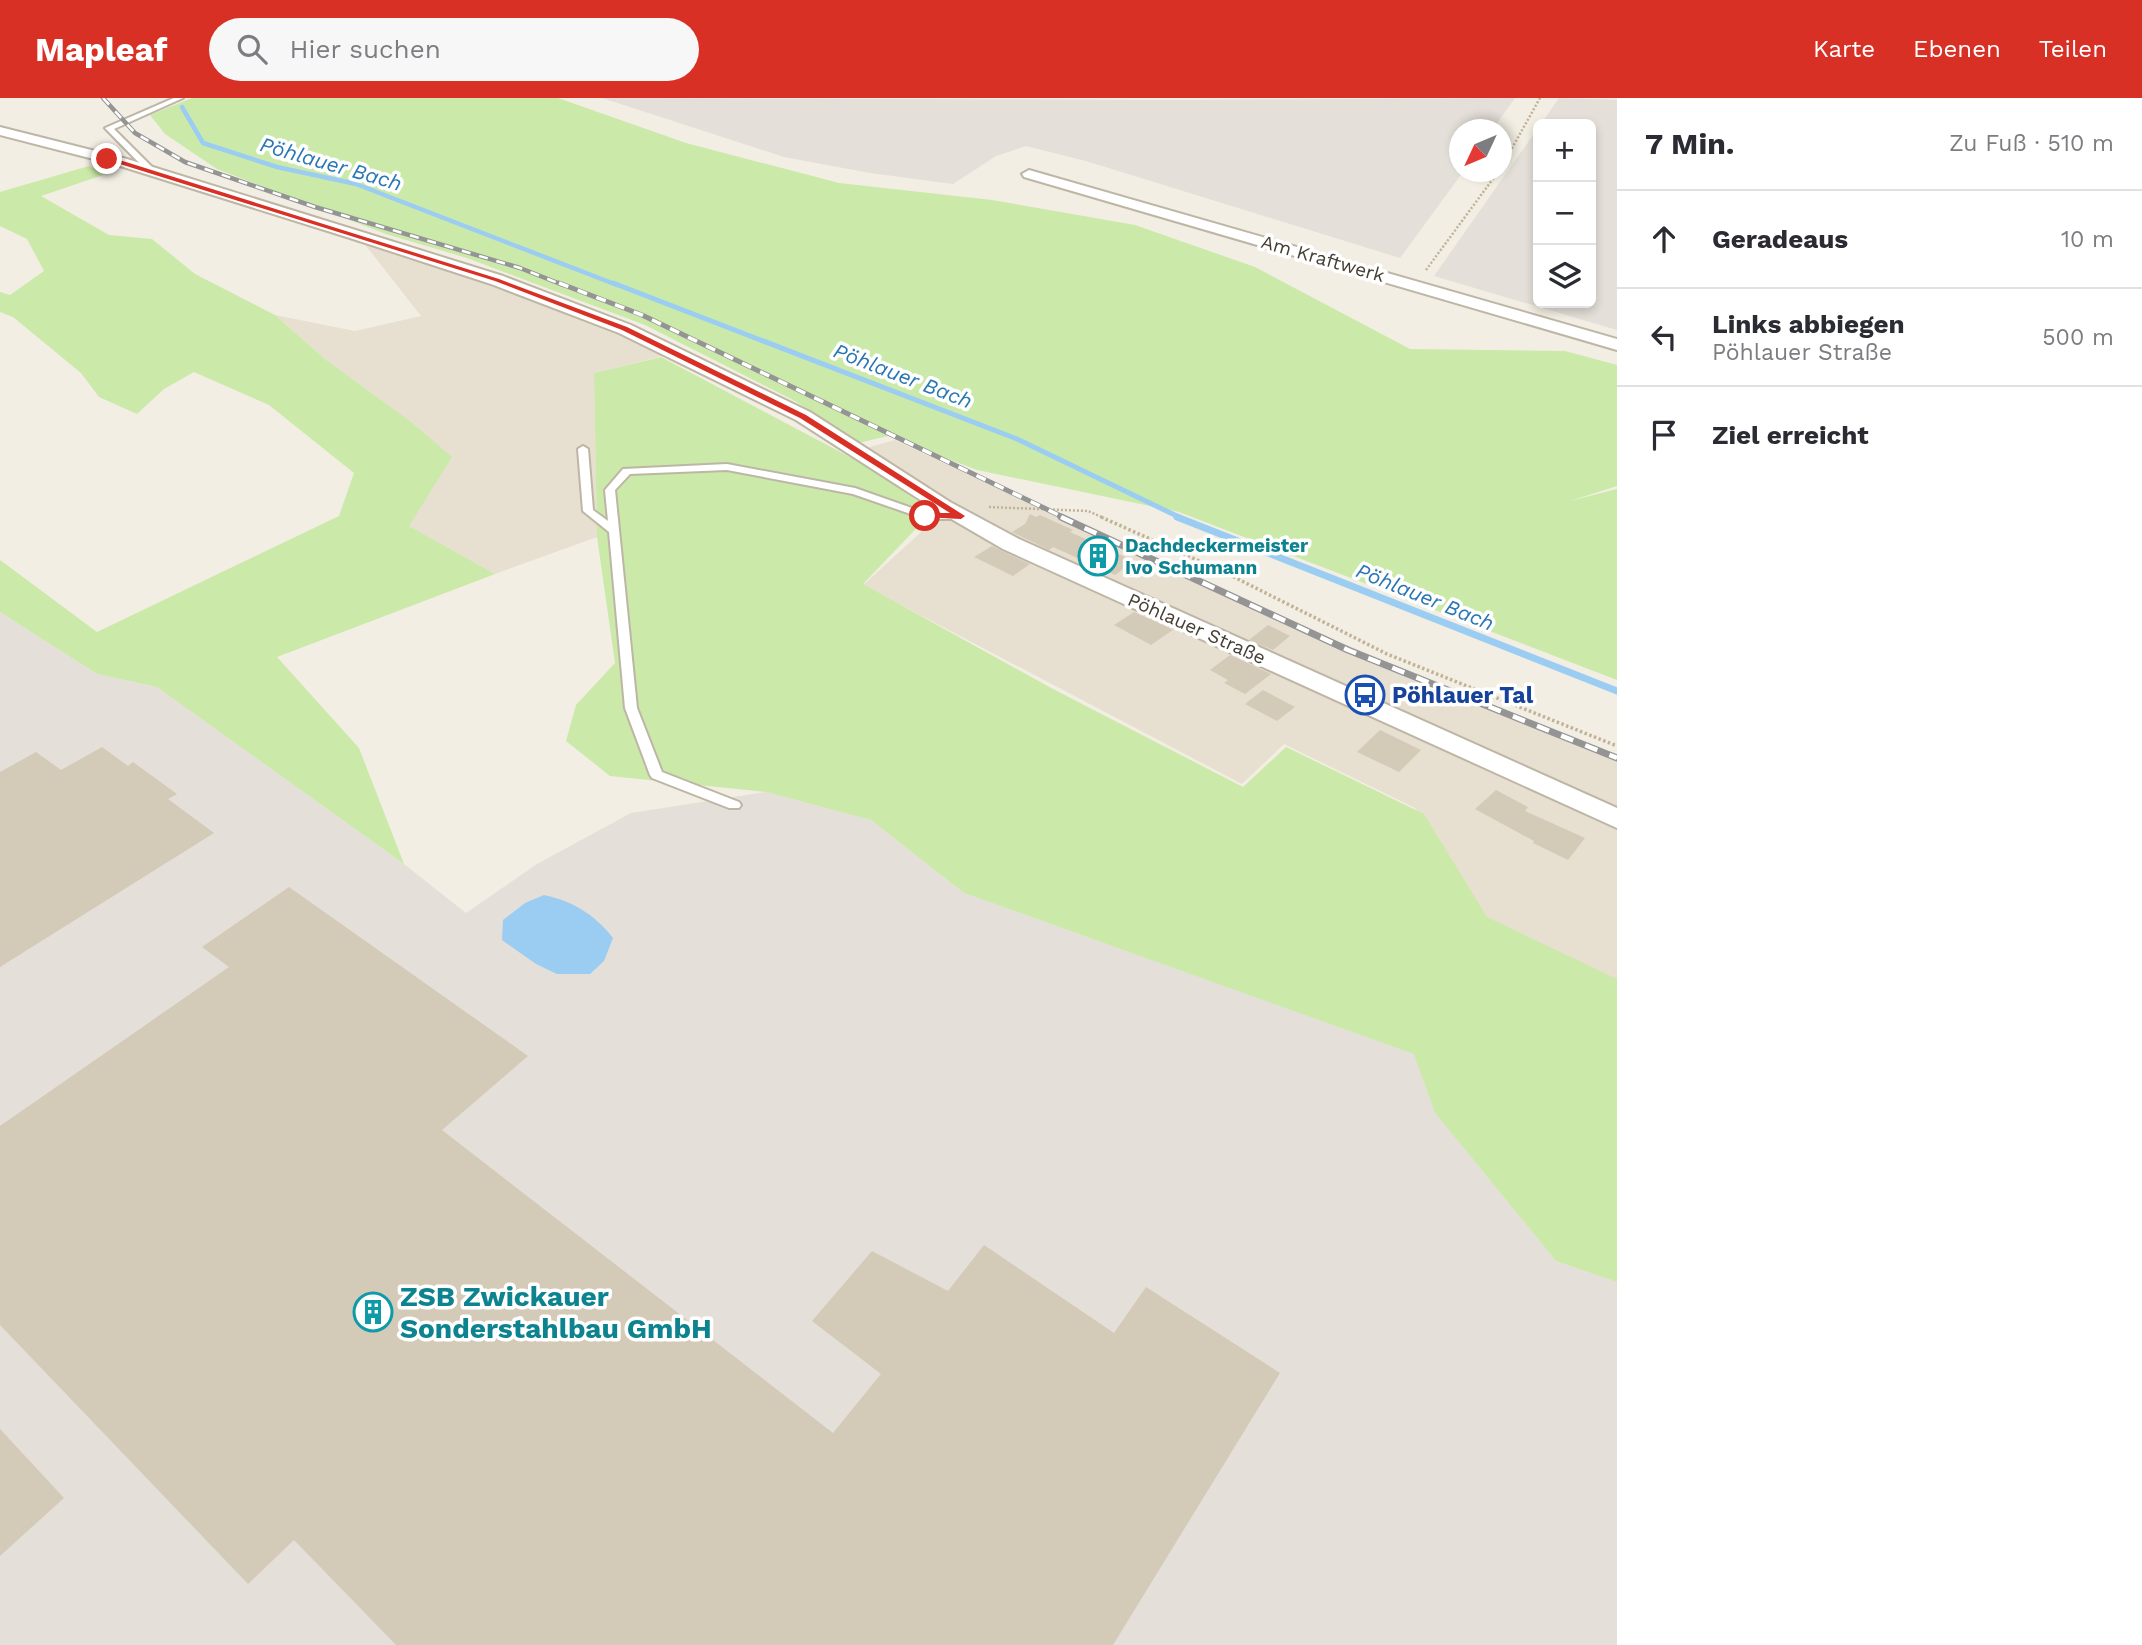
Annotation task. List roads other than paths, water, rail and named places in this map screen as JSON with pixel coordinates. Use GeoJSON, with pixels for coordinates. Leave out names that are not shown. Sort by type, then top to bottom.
{"type":"FeatureCollection","features":[{"type":"Feature","properties":{"kind":"street","name":"Pöhlauer Straße"},"geometry":{"type":"LineString","coordinates":[[0,131],[152,171],[497,280],[625,329],[803,416],[961,516],[1011,544],[1617,819]]}},
{"type":"Feature","properties":{"kind":"street","name":"Am Kraftwerk"},"geometry":{"type":"LineString","coordinates":[[1029,174],[1617,345]]}},
{"type":"Feature","properties":{"kind":"lane"},"geometry":{"type":"LineString","coordinates":[[152,171],[109,128],[180,98]]}},
{"type":"Feature","properties":{"kind":"lane"},"geometry":{"type":"LineString","coordinates":[[583,449],[588,511],[614,531]]}},
{"type":"Feature","properties":{"kind":"lane"},"geometry":{"type":"LineString","coordinates":[[734,805],[657,775],[631,708],[610,490],[627,471],[727,467],[855,491],[925,516],[961,516]]}},
{"type":"Feature","properties":{"kind":"water"},"geometry":{"type":"Polygon","coordinates":[[[544,895],[583,910],[599,922],[613,938],[604,961],[590,974],[557,974],[536,964],[502,940],[503,920],[525,903],[544,895]]]}},
{"type":"Feature","properties":{"kind":"waterway","name":"Pöhlauer Bach"},"geometry":{"type":"LineString","coordinates":[[182,107],[203,143],[277,167],[356,184],[617,285]]}},
{"type":"Feature","properties":{"kind":"waterway","name":"Pöhlauer Bach"},"geometry":{"type":"LineString","coordinates":[[613,283],[1017,439],[1181,518]]}},
{"type":"Feature","properties":{"kind":"waterway","name":"Pöhlauer Bach"},"geometry":{"type":"LineString","coordinates":[[1177,517],[1617,691]]}},
{"type":"Feature","properties":{"kind":"railway"},"geometry":{"type":"LineString","coordinates":[[103,98],[135,133],[185,162],[315,207],[520,268],[563,285]]}},
{"type":"Feature","properties":{"kind":"railway"},"geometry":{"type":"LineString","coordinates":[[559,283],[642,315],[1065,518]]}},
{"type":"Feature","properties":{"kind":"railway"},"geometry":{"type":"LineString","coordinates":[[1061,517],[1348,650],[1617,758]]}},
{"type":"Feature","properties":{"kind":"place","name":"Dachdeckermeister Ivo Schumann"},"geometry":{"type":"Point","coordinates":[1098,556]}},
{"type":"Feature","properties":{"kind":"place","name":"Pöhlauer Tal"},"geometry":{"type":"Point","coordinates":[1365,695]}},
{"type":"Feature","properties":{"kind":"place","name":"ZSB Zwickauer Sonderstahlbau GmbH"},"geometry":{"type":"Point","coordinates":[373,1312]}}]}
